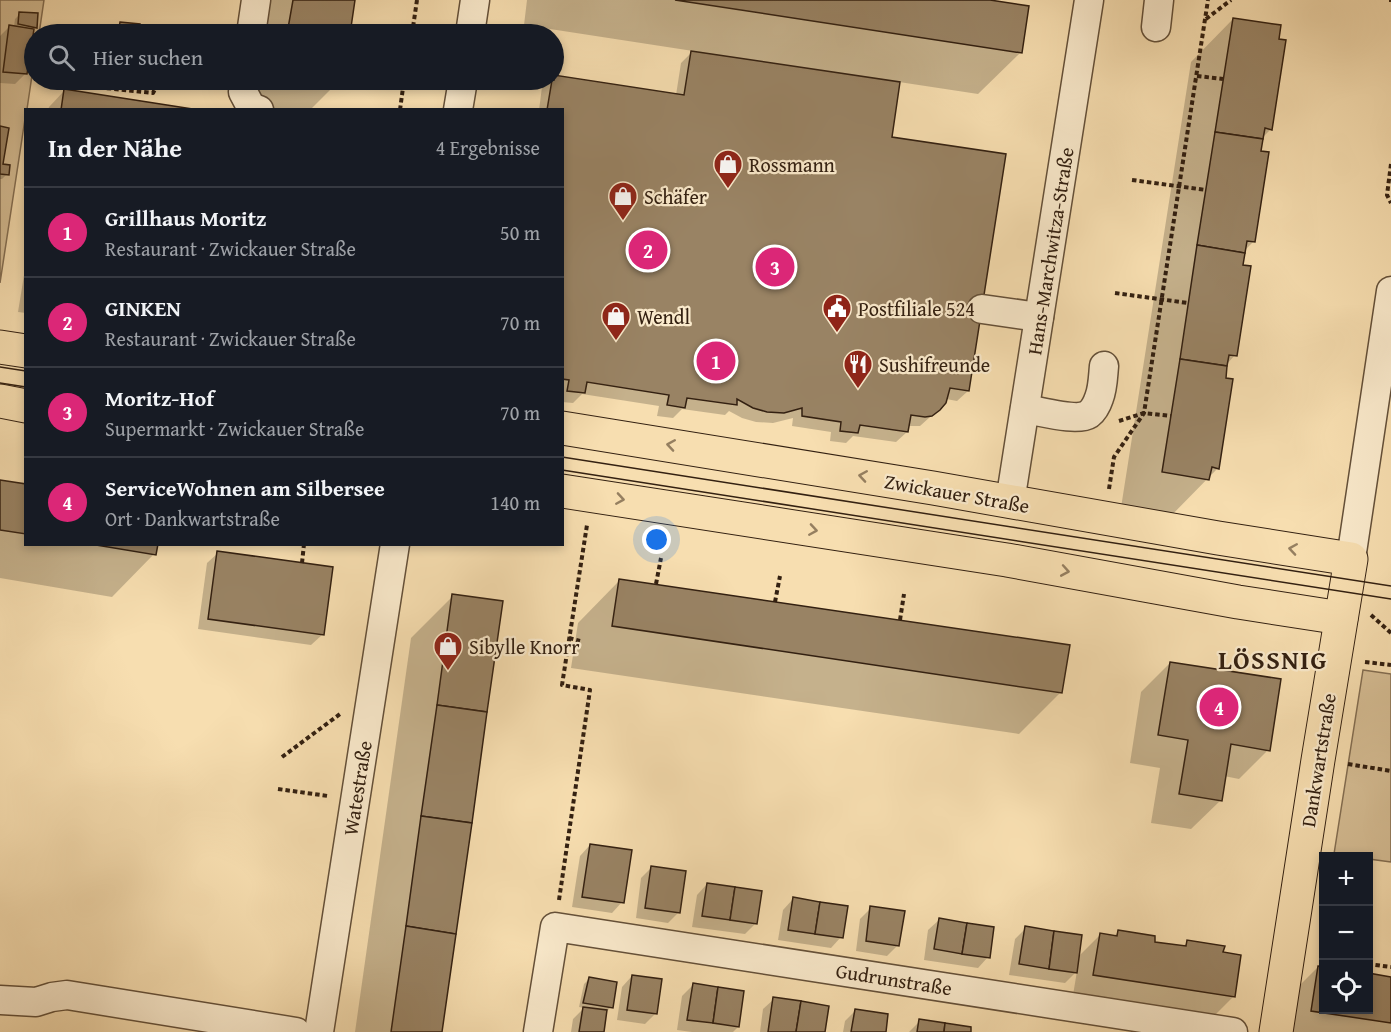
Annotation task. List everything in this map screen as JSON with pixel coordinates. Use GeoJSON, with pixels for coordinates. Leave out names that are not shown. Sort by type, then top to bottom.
{"type":"FeatureCollection","features":[{"type":"Feature","properties":{"kind":"main road"},"geometry":{"type":"LineString","coordinates":[[0,347],[24,351]]}},
{"type":"Feature","properties":{"kind":"main road"},"geometry":{"type":"LineString","coordinates":[[0,401],[24,406]]}},
{"type":"Feature","properties":{"kind":"main road","name":"Zwickauer Straße"},"geometry":{"type":"LineString","coordinates":[[564,428],[1351,559]]}},
{"type":"Feature","properties":{"kind":"main road"},"geometry":{"type":"LineString","coordinates":[[578,493],[1007,560],[1238,602],[1341,618]]}},
{"type":"Feature","properties":{"kind":"main road","name":"Dankwartstraße"},"geometry":{"type":"LineString","coordinates":[[1276,1032],[1351,559]]}},
{"type":"Feature","properties":{"kind":"street"},"geometry":{"type":"LineString","coordinates":[[252,24],[256,0]]}},
{"type":"Feature","properties":{"kind":"street"},"geometry":{"type":"LineString","coordinates":[[471,24],[474,0]]}},
{"type":"Feature","properties":{"kind":"street","name":"Hans-Marchwitza-Straße"},"geometry":{"type":"LineString","coordinates":[[1010,502],[1089,0]]}},
{"type":"Feature","properties":{"kind":"street"},"geometry":{"type":"LineString","coordinates":[[243,90],[254,108]]}},
{"type":"Feature","properties":{"kind":"street"},"geometry":{"type":"LineString","coordinates":[[458,108],[461,90]]}},
{"type":"Feature","properties":{"kind":"street"},"geometry":{"type":"LineString","coordinates":[[1351,559],[1391,291]]}},
{"type":"Feature","properties":{"kind":"street"},"geometry":{"type":"LineString","coordinates":[[982,309],[1039,317]]}},
{"type":"Feature","properties":{"kind":"street"},"geometry":{"type":"LineString","coordinates":[[1025,409],[1070,417],[1088,415],[1100,397],[1104,366]]}},
{"type":"Feature","properties":{"kind":"street","name":"Watestraße"},"geometry":{"type":"LineString","coordinates":[[319,1032],[395,546]]}},
{"type":"Feature","properties":{"kind":"street"},"geometry":{"type":"LineString","coordinates":[[538,1032],[555,927]]}},
{"type":"Feature","properties":{"kind":"street","name":"Gudrunstraße"},"geometry":{"type":"LineString","coordinates":[[555,927],[1233,1032]]}},
{"type":"Feature","properties":{"kind":"street"},"geometry":{"type":"LineString","coordinates":[[0,1000],[36,1002],[67,995],[296,1032]]}},
{"type":"Feature","properties":{"kind":"path"},"geometry":{"type":"LineString","coordinates":[[413,24],[417,0]]}},
{"type":"Feature","properties":{"kind":"path"},"geometry":{"type":"LineString","coordinates":[[1110,483],[1114,457],[1144,413],[1208,0]]}},
{"type":"Feature","properties":{"kind":"path"},"geometry":{"type":"LineString","coordinates":[[1206,20],[1232,0]]}},
{"type":"Feature","properties":{"kind":"path"},"geometry":{"type":"LineString","coordinates":[[1197,76],[1223,80]]}},
{"type":"Feature","properties":{"kind":"path"},"geometry":{"type":"LineString","coordinates":[[124,90],[153,93],[155,90]]}},
{"type":"Feature","properties":{"kind":"path"},"geometry":{"type":"LineString","coordinates":[[400,108],[403,90]]}},
{"type":"Feature","properties":{"kind":"path"},"geometry":{"type":"LineString","coordinates":[[1391,164],[1387,195],[1391,203]]}},
{"type":"Feature","properties":{"kind":"path"},"geometry":{"type":"LineString","coordinates":[[1132,180],[1206,190]]}},
{"type":"Feature","properties":{"kind":"path"},"geometry":{"type":"LineString","coordinates":[[1115,293],[1188,303]]}},
{"type":"Feature","properties":{"kind":"path"},"geometry":{"type":"LineString","coordinates":[[555,927],[590,690],[562,685],[569,638],[578,493]]}},
{"type":"Feature","properties":{"kind":"path"},"geometry":{"type":"LineString","coordinates":[[302,563],[304,546]]}},
{"type":"Feature","properties":{"kind":"path"},"geometry":{"type":"LineString","coordinates":[[657,584],[661,558]]}},
{"type":"Feature","properties":{"kind":"path"},"geometry":{"type":"LineString","coordinates":[[775,602],[780,576]]}},
{"type":"Feature","properties":{"kind":"path"},"geometry":{"type":"LineString","coordinates":[[900,620],[904,594]]}},
{"type":"Feature","properties":{"kind":"path"},"geometry":{"type":"LineString","coordinates":[[569,638],[580,640]]}},
{"type":"Feature","properties":{"kind":"path"},"geometry":{"type":"LineString","coordinates":[[282,757],[372,691]]}},
{"type":"Feature","properties":{"kind":"path"},"geometry":{"type":"LineString","coordinates":[[1318,760],[1391,771]]}},
{"type":"Feature","properties":{"kind":"path"},"geometry":{"type":"LineString","coordinates":[[278,789],[356,800]]}},
{"type":"Feature","properties":{"kind":"path"},"geometry":{"type":"LineString","coordinates":[[1373,965],[1391,967]]}},
{"type":"Feature","properties":{"kind":"shaded area"},"geometry":{"type":"Polygon","coordinates":[[[0,0],[44,0],[40,24],[24,24],[24,90],[30,90],[27,108],[24,108],[24,123],[0,283],[0,0]]]}},
{"type":"Feature","properties":{"kind":"shaded area"},"geometry":{"type":"Polygon","coordinates":[[[1363,670],[1391,674],[1391,862],[1373,860],[1373,852],[1334,852],[1363,670]]]}},
{"type":"Feature","properties":{"kind":"building"},"geometry":{"type":"Polygon","coordinates":[[[293,0],[355,0],[351,24],[289,24],[293,0]]]}},
{"type":"Feature","properties":{"kind":"building"},"geometry":{"type":"Polygon","coordinates":[[[675,0],[990,0],[1029,6],[1022,53],[675,0]]]}},
{"type":"Feature","properties":{"kind":"building"},"geometry":{"type":"Polygon","coordinates":[[[19,12],[38,13],[37,24],[18,24],[19,12]]]}},
{"type":"Feature","properties":{"kind":"building"},"geometry":{"type":"Polygon","coordinates":[[[1233,18],[1281,25],[1279,39],[1286,40],[1272,130],[1265,128],[1263,139],[1215,132],[1233,18]]]}},
{"type":"Feature","properties":{"kind":"building"},"geometry":{"type":"Polygon","coordinates":[[[9,25],[24,27],[24,74],[3,72],[9,25]]]}},
{"type":"Feature","properties":{"kind":"building"},"geometry":{"type":"Polygon","coordinates":[[[691,51],[900,82],[892,137],[1006,154],[969,391],[950,388],[946,403],[932,416],[911,415],[908,432],[860,425],[858,433],[840,431],[841,422],[802,416],[802,408],[784,413],[767,412],[753,408],[737,399],[737,405],[687,398],[685,408],[667,405],[669,395],[587,382],[585,393],[567,391],[569,380],[564,379],[564,108],[547,108],[550,90],[564,90],[564,77],[684,95],[691,51]]]}},
{"type":"Feature","properties":{"kind":"building"},"geometry":{"type":"Polygon","coordinates":[[[64,90],[70,90],[186,108],[61,108],[64,90]]]}},
{"type":"Feature","properties":{"kind":"building"},"geometry":{"type":"Polygon","coordinates":[[[0,126],[9,128],[3,164],[10,165],[9,175],[0,174],[0,126]]]}},
{"type":"Feature","properties":{"kind":"building"},"geometry":{"type":"Polygon","coordinates":[[[1215,132],[1263,139],[1261,151],[1269,152],[1255,242],[1247,241],[1245,253],[1197,245],[1215,132]]]}},
{"type":"Feature","properties":{"kind":"building"},"geometry":{"type":"Polygon","coordinates":[[[1197,245],[1245,253],[1243,265],[1251,266],[1237,356],[1229,355],[1227,366],[1180,359],[1197,245]]]}},
{"type":"Feature","properties":{"kind":"building"},"geometry":{"type":"Polygon","coordinates":[[[1180,359],[1227,366],[1226,378],[1233,379],[1219,469],[1212,467],[1209,480],[1162,472],[1180,359]]]}},
{"type":"Feature","properties":{"kind":"building"},"geometry":{"type":"Polygon","coordinates":[[[0,480],[24,484],[24,534],[0,530],[0,480]]]}},
{"type":"Feature","properties":{"kind":"building"},"geometry":{"type":"Polygon","coordinates":[[[102,546],[158,546],[156,555],[102,546]]]}},
{"type":"Feature","properties":{"kind":"building"},"geometry":{"type":"Polygon","coordinates":[[[217,551],[333,567],[324,635],[208,619],[217,551]]]}},
{"type":"Feature","properties":{"kind":"building"},"geometry":{"type":"Polygon","coordinates":[[[619,579],[1070,645],[1062,693],[612,626],[619,579]]]}},
{"type":"Feature","properties":{"kind":"building"},"geometry":{"type":"Polygon","coordinates":[[[452,594],[503,601],[487,712],[437,705],[452,594]]]}},
{"type":"Feature","properties":{"kind":"building"},"geometry":{"type":"Polygon","coordinates":[[[1170,662],[1281,679],[1270,751],[1231,744],[1222,801],[1179,794],[1188,740],[1158,735],[1170,662]]]}},
{"type":"Feature","properties":{"kind":"building"},"geometry":{"type":"Polygon","coordinates":[[[437,705],[487,712],[472,823],[421,816],[437,705]]]}},
{"type":"Feature","properties":{"kind":"building"},"geometry":{"type":"Polygon","coordinates":[[[421,816],[472,823],[456,934],[406,926],[421,816]]]}},
{"type":"Feature","properties":{"kind":"building"},"geometry":{"type":"Polygon","coordinates":[[[590,844],[632,850],[624,903],[582,897],[590,844]]]}},
{"type":"Feature","properties":{"kind":"building"},"geometry":{"type":"Polygon","coordinates":[[[651,866],[686,871],[680,913],[645,908],[651,866]]]}},
{"type":"Feature","properties":{"kind":"building"},"geometry":{"type":"Polygon","coordinates":[[[707,883],[735,887],[730,920],[702,916],[707,883]]]}},
{"type":"Feature","properties":{"kind":"building"},"geometry":{"type":"Polygon","coordinates":[[[735,887],[762,891],[757,924],[730,920],[735,887]]]}},
{"type":"Feature","properties":{"kind":"building"},"geometry":{"type":"Polygon","coordinates":[[[793,897],[820,902],[815,934],[788,930],[793,897]]]}},
{"type":"Feature","properties":{"kind":"building"},"geometry":{"type":"Polygon","coordinates":[[[820,902],[848,906],[843,938],[815,934],[820,902]]]}},
{"type":"Feature","properties":{"kind":"building"},"geometry":{"type":"Polygon","coordinates":[[[870,906],[905,911],[899,946],[866,941],[870,906]]]}},
{"type":"Feature","properties":{"kind":"building"},"geometry":{"type":"Polygon","coordinates":[[[939,918],[967,923],[962,954],[934,949],[939,918]]]}},
{"type":"Feature","properties":{"kind":"building"},"geometry":{"type":"Polygon","coordinates":[[[967,923],[994,927],[990,958],[962,954],[967,923]]]}},
{"type":"Feature","properties":{"kind":"building"},"geometry":{"type":"Polygon","coordinates":[[[406,926],[456,934],[442,1032],[391,1032],[406,926]]]}},
{"type":"Feature","properties":{"kind":"building"},"geometry":{"type":"Polygon","coordinates":[[[1025,926],[1054,931],[1049,969],[1019,964],[1025,926]]]}},
{"type":"Feature","properties":{"kind":"building"},"geometry":{"type":"Polygon","coordinates":[[[1118,930],[1155,936],[1155,942],[1186,946],[1187,940],[1225,946],[1223,952],[1241,955],[1235,997],[1093,975],[1100,933],[1117,936],[1118,930]]]}},
{"type":"Feature","properties":{"kind":"building"},"geometry":{"type":"Polygon","coordinates":[[[1054,931],[1082,935],[1077,973],[1049,969],[1054,931]]]}},
{"type":"Feature","properties":{"kind":"building"},"geometry":{"type":"Polygon","coordinates":[[[1318,966],[1319,966],[1319,1012],[1311,1011],[1318,966]]]}},
{"type":"Feature","properties":{"kind":"building"},"geometry":{"type":"Polygon","coordinates":[[[1373,974],[1391,977],[1391,1023],[1331,1014],[1373,1014],[1373,974]]]}},
{"type":"Feature","properties":{"kind":"building"},"geometry":{"type":"Polygon","coordinates":[[[632,975],[662,979],[657,1014],[627,1010],[632,975]]]}},
{"type":"Feature","properties":{"kind":"building"},"geometry":{"type":"Polygon","coordinates":[[[589,977],[617,982],[613,1008],[583,1003],[589,977]]]}},
{"type":"Feature","properties":{"kind":"building"},"geometry":{"type":"Polygon","coordinates":[[[693,983],[718,987],[713,1023],[687,1020],[693,983]]]}},
{"type":"Feature","properties":{"kind":"building"},"geometry":{"type":"Polygon","coordinates":[[[718,987],[744,991],[739,1027],[713,1023],[718,987]]]}},
{"type":"Feature","properties":{"kind":"building"},"geometry":{"type":"Polygon","coordinates":[[[773,997],[801,1001],[796,1032],[768,1032],[773,997]]]}},
{"type":"Feature","properties":{"kind":"building"},"geometry":{"type":"Polygon","coordinates":[[[801,1001],[829,1006],[825,1032],[796,1032],[801,1001]]]}},
{"type":"Feature","properties":{"kind":"building"},"geometry":{"type":"Polygon","coordinates":[[[583,1007],[607,1010],[604,1032],[579,1032],[583,1007]]]}},
{"type":"Feature","properties":{"kind":"building"},"geometry":{"type":"Polygon","coordinates":[[[855,1009],[888,1014],[886,1032],[851,1032],[855,1009]]]}},
{"type":"Feature","properties":{"kind":"building"},"geometry":{"type":"Polygon","coordinates":[[[919,1019],[945,1023],[944,1032],[917,1032],[919,1019]]]}},
{"type":"Feature","properties":{"kind":"building"},"geometry":{"type":"Polygon","coordinates":[[[945,1023],[971,1027],[971,1032],[944,1032],[945,1023]]]}},
{"type":"Feature","properties":{"kind":"tram line"},"geometry":{"type":"LineString","coordinates":[[0,367],[24,371]]}},
{"type":"Feature","properties":{"kind":"tram line"},"geometry":{"type":"LineString","coordinates":[[0,383],[24,387]]}},
{"type":"Feature","properties":{"kind":"tram line"},"geometry":{"type":"LineString","coordinates":[[564,457],[1391,586]]}},
{"type":"Feature","properties":{"kind":"tram line"},"geometry":{"type":"LineString","coordinates":[[564,470],[1391,599]]}},
{"type":"Feature","properties":{"kind":"place","name":"Rossmann"},"geometry":{"type":"Point","coordinates":[728,190]}},
{"type":"Feature","properties":{"kind":"place","name":"Schäfer"},"geometry":{"type":"Point","coordinates":[623,222]}},
{"type":"Feature","properties":{"kind":"place","name":"GINKEN"},"geometry":{"type":"Point","coordinates":[648,250]}},
{"type":"Feature","properties":{"kind":"place","name":"Moritz-Hof"},"geometry":{"type":"Point","coordinates":[775,267]}},
{"type":"Feature","properties":{"kind":"place","name":"Postfiliale 524"},"geometry":{"type":"Point","coordinates":[837,334]}},
{"type":"Feature","properties":{"kind":"place","name":"Wendl"},"geometry":{"type":"Point","coordinates":[616,342]}},
{"type":"Feature","properties":{"kind":"place","name":"Grillhaus Moritz"},"geometry":{"type":"Point","coordinates":[716,361]}},
{"type":"Feature","properties":{"kind":"place","name":"Sushifreunde"},"geometry":{"type":"Point","coordinates":[858,390]}},
{"type":"Feature","properties":{"kind":"place","name":"Sibylle Knorr"},"geometry":{"type":"Point","coordinates":[448,672]}},
{"type":"Feature","properties":{"kind":"place","name":"ServiceWohnen am Silbersee"},"geometry":{"type":"Point","coordinates":[1219,707]}},
{"type":"Feature","properties":{"kind":"district","name":"LÖSSNIG"},"geometry":{"type":"Point","coordinates":[1273,659]}}]}
